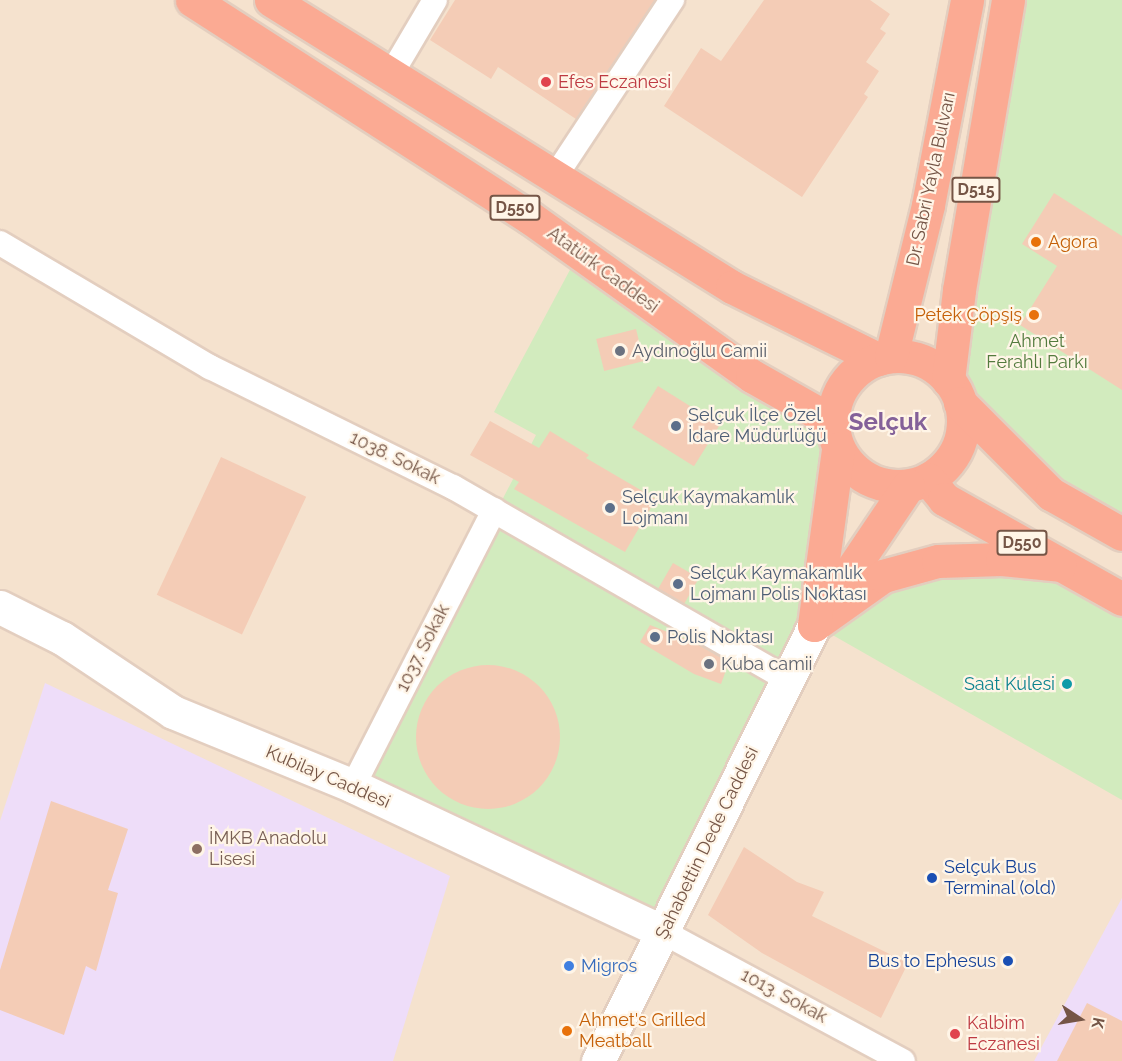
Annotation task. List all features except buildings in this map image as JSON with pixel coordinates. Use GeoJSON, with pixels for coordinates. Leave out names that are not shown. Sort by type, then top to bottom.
{"type":"FeatureCollection","features":[{"type":"Feature","properties":{"kind":"highway","name":"Atatürk Caddesi"},"geometry":{"type":"LineString","coordinates":[[192,0],[529,217],[835,435]]}},
{"type":"Feature","properties":{"kind":"highway","name":"D550"},"geometry":{"type":"LineString","coordinates":[[271,0],[732,287],[884,358]]}},
{"type":"Feature","properties":{"kind":"highway","name":"Dr. Sabri Yayla Bulvarı"},"geometry":{"type":"LineString","coordinates":[[884,358],[928,205],[967,0]]}},
{"type":"Feature","properties":{"kind":"highway","name":"D515"},"geometry":{"type":"LineString","coordinates":[[954,391],[959,290],[1008,0]]}},
{"type":"Feature","properties":{"kind":"highway"},"geometry":{"type":"LineString","coordinates":[[814,625],[835,435],[836,401],[845,383],[860,368],[884,358],[923,361],[1051,494],[1122,534]]}},
{"type":"Feature","properties":{"kind":"highway"},"geometry":{"type":"LineString","coordinates":[[814,625],[918,483],[946,466],[958,447],[963,425],[954,391]]}},
{"type":"Feature","properties":{"kind":"highway"},"geometry":{"type":"LineString","coordinates":[[835,435],[850,466],[867,479],[886,486],[918,483]]}},
{"type":"Feature","properties":{"kind":"highway","name":"D550"},"geometry":{"type":"LineString","coordinates":[[918,483],[1122,599]]}},
{"type":"Feature","properties":{"kind":"highway"},"geometry":{"type":"LineString","coordinates":[[814,625],[883,576],[938,561],[1002,559],[1060,565]]}},
{"type":"Feature","properties":{"kind":"street"},"geometry":{"type":"LineString","coordinates":[[390,76],[435,0]]}},
{"type":"Feature","properties":{"kind":"street"},"geometry":{"type":"LineString","coordinates":[[554,178],[672,0]]}},
{"type":"Feature","properties":{"kind":"street","name":"1038. Sokak"},"geometry":{"type":"LineString","coordinates":[[0,243],[210,367],[494,510],[787,679]]}},
{"type":"Feature","properties":{"kind":"street","name":"1037. Sokak"},"geometry":{"type":"LineString","coordinates":[[353,786],[494,510]]}},
{"type":"Feature","properties":{"kind":"street","name":"Kubilay Caddesi"},"geometry":{"type":"LineString","coordinates":[[0,607],[62,638],[173,712],[353,786],[665,933]]}},
{"type":"Feature","properties":{"kind":"street","name":"Şahabettin Dede Caddesi"},"geometry":{"type":"LineString","coordinates":[[598,1061],[665,933],[814,625]]}},
{"type":"Feature","properties":{"kind":"street","name":"1013. Sokak"},"geometry":{"type":"LineString","coordinates":[[665,933],[878,1054],[903,1061]]}},
{"type":"Feature","properties":{"kind":"shaded area"},"geometry":{"type":"Polygon","coordinates":[[[0,0],[1122,0],[1122,1061],[0,1061],[0,0]]]}},
{"type":"Feature","properties":{"kind":"shaded area","name":"İMKB Anadolu Lisesi"},"geometry":{"type":"Polygon","coordinates":[[[45,683],[450,876],[393,1061],[0,1061],[0,821],[45,683]]]}},
{"type":"Feature","properties":{"kind":"shaded area"},"geometry":{"type":"Polygon","coordinates":[[[1122,898],[1122,1061],[1034,1061],[1122,898]]]}},
{"type":"Feature","properties":{"kind":"green space","name":"Ahmet Ferahlı Parkı"},"geometry":{"type":"Polygon","coordinates":[[[1008,0],[1122,0],[1122,534],[960,403],[1008,0]]]}},
{"type":"Feature","properties":{"kind":"green space"},"geometry":{"type":"Polygon","coordinates":[[[579,253],[832,421],[815,624],[883,576],[1002,559],[1122,599],[1122,800],[815,625],[665,933],[353,786],[536,435],[494,412],[579,253]]]}},
{"type":"Feature","properties":{"kind":"place","name":"Efes Eczanesi"},"geometry":{"type":"Point","coordinates":[546,82]}},
{"type":"Feature","properties":{"kind":"place","name":"Agora"},"geometry":{"type":"Point","coordinates":[1036,242]}},
{"type":"Feature","properties":{"kind":"place","name":"Petek Çöpşiş"},"geometry":{"type":"Point","coordinates":[1034,315]}},
{"type":"Feature","properties":{"kind":"place","name":"Aydınoğlu Camii"},"geometry":{"type":"Point","coordinates":[620,351]}},
{"type":"Feature","properties":{"kind":"place","name":"Selçuk İlçe Özel İdare Müdürlüğü"},"geometry":{"type":"Point","coordinates":[676,426]}},
{"type":"Feature","properties":{"kind":"place","name":"Selçuk Kaymakamlık Lojmanı"},"geometry":{"type":"Point","coordinates":[610,508]}},
{"type":"Feature","properties":{"kind":"place","name":"Selçuk Kaymakamlık Lojmanı Polis Noktası"},"geometry":{"type":"Point","coordinates":[678,584]}},
{"type":"Feature","properties":{"kind":"place","name":"Polis Noktası"},"geometry":{"type":"Point","coordinates":[655,637]}},
{"type":"Feature","properties":{"kind":"place","name":"Kuba camii"},"geometry":{"type":"Point","coordinates":[709,664]}},
{"type":"Feature","properties":{"kind":"place","name":"Saat Kulesi"},"geometry":{"type":"Point","coordinates":[1067,684]}},
{"type":"Feature","properties":{"kind":"place","name":"İMKB Anadolu Lisesi"},"geometry":{"type":"Point","coordinates":[197,849]}},
{"type":"Feature","properties":{"kind":"place","name":"Selçuk Bus Terminal (old)"},"geometry":{"type":"Point","coordinates":[932,878]}},
{"type":"Feature","properties":{"kind":"place","name":"Bus to Ephesus"},"geometry":{"type":"Point","coordinates":[1008,961]}},
{"type":"Feature","properties":{"kind":"place","name":"Migros"},"geometry":{"type":"Point","coordinates":[569,966]}},
{"type":"Feature","properties":{"kind":"place","name":"Ahmet's Grilled Meatball"},"geometry":{"type":"Point","coordinates":[567,1031]}},
{"type":"Feature","properties":{"kind":"place","name":"Kalbim Eczanesi"},"geometry":{"type":"Point","coordinates":[955,1034]}},
{"type":"Feature","properties":{"kind":"district","name":"Selçuk"},"geometry":{"type":"Point","coordinates":[888,422]}}]}
